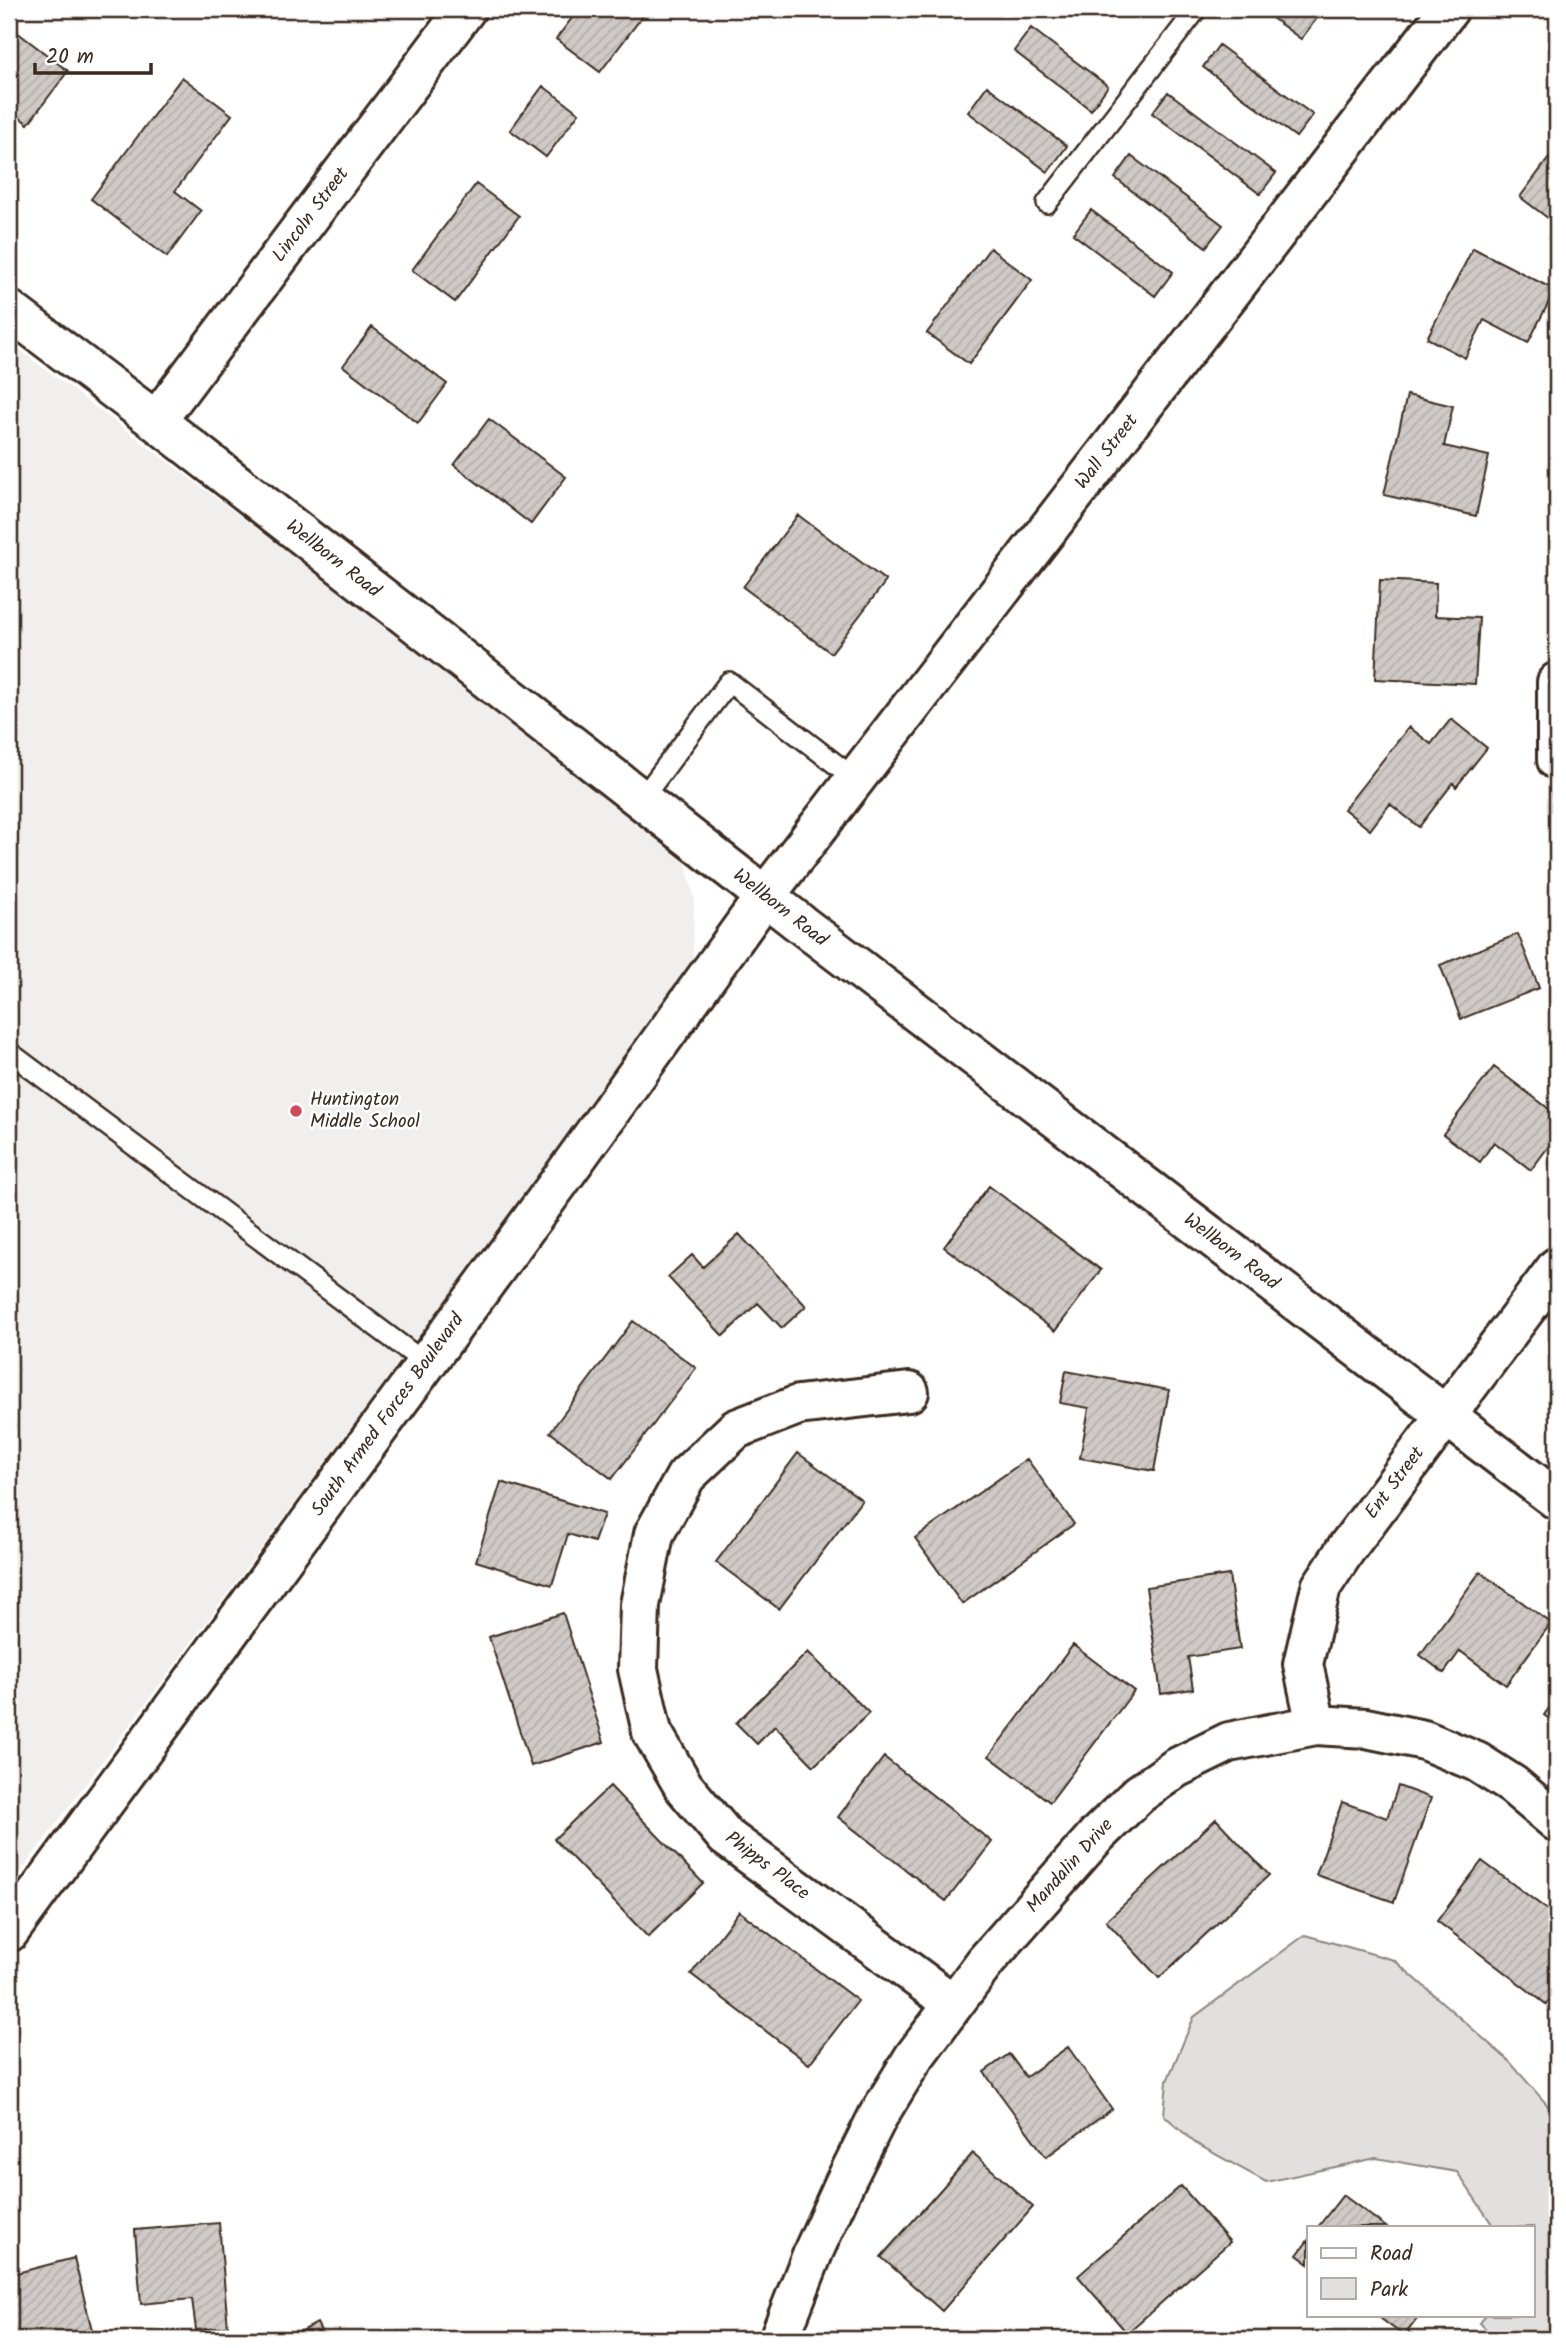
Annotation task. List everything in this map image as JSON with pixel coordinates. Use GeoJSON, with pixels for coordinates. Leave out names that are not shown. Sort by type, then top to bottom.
{"type":"FeatureCollection","features":[{"type":"Feature","properties":{"kind":"street","name":"Lincoln Street"},"geometry":{"type":"LineString","coordinates":[[156,421],[466,9]]}},
{"type":"Feature","properties":{"kind":"street","name":"Wall Street"},"geometry":{"type":"LineString","coordinates":[[765,897],[1449,9]]}},
{"type":"Feature","properties":{"kind":"street","name":"Wellborn Road"},"geometry":{"type":"LineString","coordinates":[[9,310],[156,421],[765,897],[1557,1500]]}},
{"type":"Feature","properties":{"kind":"street"},"geometry":{"type":"LineString","coordinates":[[1557,682],[1557,760]]}},
{"type":"Feature","properties":{"kind":"street","name":"South Armed Forces Boulevard"},"geometry":{"type":"LineString","coordinates":[[9,1932],[765,897]]}},
{"type":"Feature","properties":{"kind":"street","name":"Ent Street"},"geometry":{"type":"LineString","coordinates":[[1316,1725],[1303,1664],[1321,1587],[1346,1549],[1557,1267]]}},
{"type":"Feature","properties":{"kind":"street","name":"Phipps Place"},"geometry":{"type":"LineString","coordinates":[[909,1392],[798,1405],[736,1429],[686,1476],[654,1534],[640,1605],[638,1669],[652,1732],[684,1787],[726,1836],[952,2003]]}},
{"type":"Feature","properties":{"kind":"street","name":"Mandalin Drive"},"geometry":{"type":"LineString","coordinates":[[779,2339],[814,2250],[878,2116],[914,2057],[952,2003],[1088,1844],[1139,1794],[1176,1768],[1229,1742],[1316,1725],[1366,1728],[1424,1740],[1477,1762],[1513,1785],[1557,1822]]}},
{"type":"Feature","properties":{"kind":"lane"},"geometry":{"type":"LineString","coordinates":[[1047,203],[1197,9]]}},
{"type":"Feature","properties":{"kind":"lane"},"geometry":{"type":"LineString","coordinates":[[641,800],[729,682],[855,779]]}},
{"type":"Feature","properties":{"kind":"lane"},"geometry":{"type":"LineString","coordinates":[[9,1052],[425,1363]]}},
{"type":"Feature","properties":{"kind":"shaded area","name":"Huntington Middle School"},"geometry":{"type":"Polygon","coordinates":[[[9,342],[682,849],[694,897],[693,958],[473,1264],[9,1887],[9,342]]]}},
{"type":"Feature","properties":{"kind":"green space"},"geometry":{"type":"Polygon","coordinates":[[[1305,1935],[1394,1960],[1509,2061],[1557,2116],[1557,2339],[1495,2339],[1480,2323],[1485,2316],[1534,2316],[1534,2226],[1493,2226],[1457,2172],[1376,2158],[1266,2182],[1195,2143],[1164,2115],[1167,2081],[1194,2017],[1305,1935]]]}},
{"type":"Feature","properties":{"kind":"building"},"geometry":{"type":"Polygon","coordinates":[[[579,9],[648,9],[600,72],[556,39],[579,9]]]}},
{"type":"Feature","properties":{"kind":"building"},"geometry":{"type":"Polygon","coordinates":[[[1260,9],[1324,9],[1301,39],[1260,9]]]}},
{"type":"Feature","properties":{"kind":"building"},"geometry":{"type":"Polygon","coordinates":[[[9,26],[68,71],[28,124],[9,109],[9,26]]]}},
{"type":"Feature","properties":{"kind":"building"},"geometry":{"type":"Polygon","coordinates":[[[1031,28],[1108,86],[1091,110],[1014,51],[1031,28]]]}},
{"type":"Feature","properties":{"kind":"building"},"geometry":{"type":"Polygon","coordinates":[[[1219,45],[1313,115],[1296,137],[1203,67],[1219,45]]]}},
{"type":"Feature","properties":{"kind":"building"},"geometry":{"type":"Polygon","coordinates":[[[182,77],[232,115],[175,191],[201,211],[167,257],[91,199],[182,77]]]}},
{"type":"Feature","properties":{"kind":"building"},"geometry":{"type":"Polygon","coordinates":[[[543,86],[579,113],[546,157],[510,130],[543,86]]]}},
{"type":"Feature","properties":{"kind":"building"},"geometry":{"type":"Polygon","coordinates":[[[987,86],[1067,146],[1048,172],[968,112],[987,86]]]}},
{"type":"Feature","properties":{"kind":"building"},"geometry":{"type":"Polygon","coordinates":[[[1168,92],[1276,173],[1260,194],[1152,113],[1168,92]]]}},
{"type":"Feature","properties":{"kind":"building"},"geometry":{"type":"Polygon","coordinates":[[[1557,147],[1557,225],[1520,197],[1557,147]]]}},
{"type":"Feature","properties":{"kind":"building"},"geometry":{"type":"Polygon","coordinates":[[[1131,156],[1223,225],[1206,247],[1115,178],[1131,156]]]}},
{"type":"Feature","properties":{"kind":"building"},"geometry":{"type":"Polygon","coordinates":[[[476,184],[519,216],[455,302],[412,270],[476,184]]]}},
{"type":"Feature","properties":{"kind":"building"},"geometry":{"type":"Polygon","coordinates":[[[1091,210],[1173,272],[1155,296],[1073,234],[1091,210]]]}},
{"type":"Feature","properties":{"kind":"building"},"geometry":{"type":"Polygon","coordinates":[[[990,248],[1032,280],[969,364],[927,333],[990,248]]]}},
{"type":"Feature","properties":{"kind":"building"},"geometry":{"type":"Polygon","coordinates":[[[1473,248],[1555,290],[1528,343],[1484,320],[1465,358],[1427,338],[1473,248]]]}},
{"type":"Feature","properties":{"kind":"building"},"geometry":{"type":"Polygon","coordinates":[[[372,327],[447,384],[418,423],[343,366],[372,327]]]}},
{"type":"Feature","properties":{"kind":"building"},"geometry":{"type":"Polygon","coordinates":[[[1407,395],[1453,406],[1444,446],[1489,456],[1476,516],[1384,495],[1407,395]]]}},
{"type":"Feature","properties":{"kind":"building"},"geometry":{"type":"Polygon","coordinates":[[[489,419],[566,477],[531,524],[454,465],[489,419]]]}},
{"type":"Feature","properties":{"kind":"building"},"geometry":{"type":"Polygon","coordinates":[[[798,515],[886,581],[831,653],[743,587],[798,515]]]}},
{"type":"Feature","properties":{"kind":"building"},"geometry":{"type":"Polygon","coordinates":[[[1380,580],[1436,583],[1435,616],[1479,618],[1475,684],[1375,679],[1380,580]]]}},
{"type":"Feature","properties":{"kind":"building"},"geometry":{"type":"Polygon","coordinates":[[[1451,719],[1487,748],[1456,787],[1453,783],[1419,827],[1390,804],[1370,830],[1344,809],[1409,727],[1431,744],[1451,719]]]}},
{"type":"Feature","properties":{"kind":"building"},"geometry":{"type":"Polygon","coordinates":[[[1518,934],[1539,988],[1461,1019],[1440,965],[1518,934]]]}},
{"type":"Feature","properties":{"kind":"building"},"geometry":{"type":"Polygon","coordinates":[[[1494,1067],[1557,1115],[1557,1135],[1531,1170],[1494,1142],[1480,1162],[1443,1134],[1494,1067]]]}},
{"type":"Feature","properties":{"kind":"building"},"geometry":{"type":"Polygon","coordinates":[[[989,1186],[1101,1270],[1055,1331],[944,1247],[989,1186]]]}},
{"type":"Feature","properties":{"kind":"building"},"geometry":{"type":"Polygon","coordinates":[[[739,1234],[806,1306],[782,1328],[758,1303],[723,1336],[668,1277],[692,1255],[703,1267],[739,1234]]]}},
{"type":"Feature","properties":{"kind":"building"},"geometry":{"type":"Polygon","coordinates":[[[633,1321],[696,1368],[612,1479],[550,1432],[633,1321]]]}},
{"type":"Feature","properties":{"kind":"building"},"geometry":{"type":"Polygon","coordinates":[[[1066,1371],[1169,1390],[1154,1471],[1080,1458],[1089,1408],[1060,1403],[1066,1371]]]}},
{"type":"Feature","properties":{"kind":"building"},"geometry":{"type":"Polygon","coordinates":[[[798,1453],[862,1500],[779,1609],[716,1562],[798,1453]]]}},
{"type":"Feature","properties":{"kind":"building"},"geometry":{"type":"Polygon","coordinates":[[[1027,1459],[1074,1524],[962,1604],[915,1538],[1027,1459]]]}},
{"type":"Feature","properties":{"kind":"building"},"geometry":{"type":"Polygon","coordinates":[[[501,1482],[604,1514],[594,1542],[568,1534],[552,1585],[476,1561],[501,1482]]]}},
{"type":"Feature","properties":{"kind":"building"},"geometry":{"type":"Polygon","coordinates":[[[1480,1572],[1551,1623],[1506,1685],[1460,1651],[1444,1673],[1420,1655],[1480,1572]]]}},
{"type":"Feature","properties":{"kind":"building"},"geometry":{"type":"Polygon","coordinates":[[[1229,1575],[1240,1649],[1188,1657],[1193,1689],[1161,1694],[1146,1587],[1229,1575]]]}},
{"type":"Feature","properties":{"kind":"building"},"geometry":{"type":"Polygon","coordinates":[[[563,1613],[604,1742],[531,1766],[489,1637],[563,1613]]]}},
{"type":"Feature","properties":{"kind":"building"},"geometry":{"type":"Polygon","coordinates":[[[1073,1645],[1134,1691],[1050,1802],[989,1756],[1073,1645]]]}},
{"type":"Feature","properties":{"kind":"building"},"geometry":{"type":"Polygon","coordinates":[[[808,1652],[869,1713],[814,1766],[775,1726],[757,1744],[736,1723],[808,1652]]]}},
{"type":"Feature","properties":{"kind":"building"},"geometry":{"type":"Polygon","coordinates":[[[1557,1697],[1557,1725],[1544,1715],[1557,1697]]]}},
{"type":"Feature","properties":{"kind":"building"},"geometry":{"type":"Polygon","coordinates":[[[884,1757],[992,1842],[946,1901],[838,1817],[884,1757]]]}},
{"type":"Feature","properties":{"kind":"building"},"geometry":{"type":"Polygon","coordinates":[[[610,1786],[703,1883],[648,1937],[554,1839],[610,1786]]]}},
{"type":"Feature","properties":{"kind":"building"},"geometry":{"type":"Polygon","coordinates":[[[1398,1786],[1431,1798],[1394,1902],[1316,1875],[1342,1802],[1387,1818],[1398,1786]]]}},
{"type":"Feature","properties":{"kind":"building"},"geometry":{"type":"Polygon","coordinates":[[[1216,1819],[1269,1875],[1159,1978],[1106,1921],[1216,1819]]]}},
{"type":"Feature","properties":{"kind":"building"},"geometry":{"type":"Polygon","coordinates":[[[1482,1861],[1557,1917],[1557,1990],[1546,2004],[1437,1921],[1482,1861]]]}},
{"type":"Feature","properties":{"kind":"building"},"geometry":{"type":"Polygon","coordinates":[[[739,1911],[858,2001],[809,2064],[691,1974],[739,1911]]]}},
{"type":"Feature","properties":{"kind":"building"},"geometry":{"type":"Polygon","coordinates":[[[1068,2047],[1112,2109],[1046,2157],[984,2072],[1009,2054],[1026,2077],[1068,2047]]]}},
{"type":"Feature","properties":{"kind":"building"},"geometry":{"type":"Polygon","coordinates":[[[973,2153],[1033,2207],[942,2311],[881,2257],[973,2153]]]}},
{"type":"Feature","properties":{"kind":"building"},"geometry":{"type":"Polygon","coordinates":[[[1181,2186],[1230,2242],[1127,2333],[1078,2276],[1181,2186]]]}},
{"type":"Feature","properties":{"kind":"building"},"geometry":{"type":"Polygon","coordinates":[[[1343,2195],[1385,2226],[1319,2226],[1343,2195]]]}},
{"type":"Feature","properties":{"kind":"building"},"geometry":{"type":"Polygon","coordinates":[[[219,2223],[228,2327],[196,2330],[192,2299],[141,2304],[135,2230],[219,2223]]]}},
{"type":"Feature","properties":{"kind":"building"},"geometry":{"type":"Polygon","coordinates":[[[1307,2242],[1307,2262],[1297,2255],[1307,2242]]]}},
{"type":"Feature","properties":{"kind":"building"},"geometry":{"type":"Polygon","coordinates":[[[74,2258],[93,2334],[71,2339],[10,2339],[9,2275],[74,2258]]]}},
{"type":"Feature","properties":{"kind":"building"},"geometry":{"type":"Polygon","coordinates":[[[1377,2316],[1419,2316],[1404,2336],[1377,2316]]]}},
{"type":"Feature","properties":{"kind":"building"},"geometry":{"type":"Polygon","coordinates":[[[317,2323],[325,2339],[287,2339],[317,2323]]]}},
{"type":"Feature","properties":{"kind":"place","name":"Huntington Middle School"},"geometry":{"type":"Point","coordinates":[296,1111]}}]}
